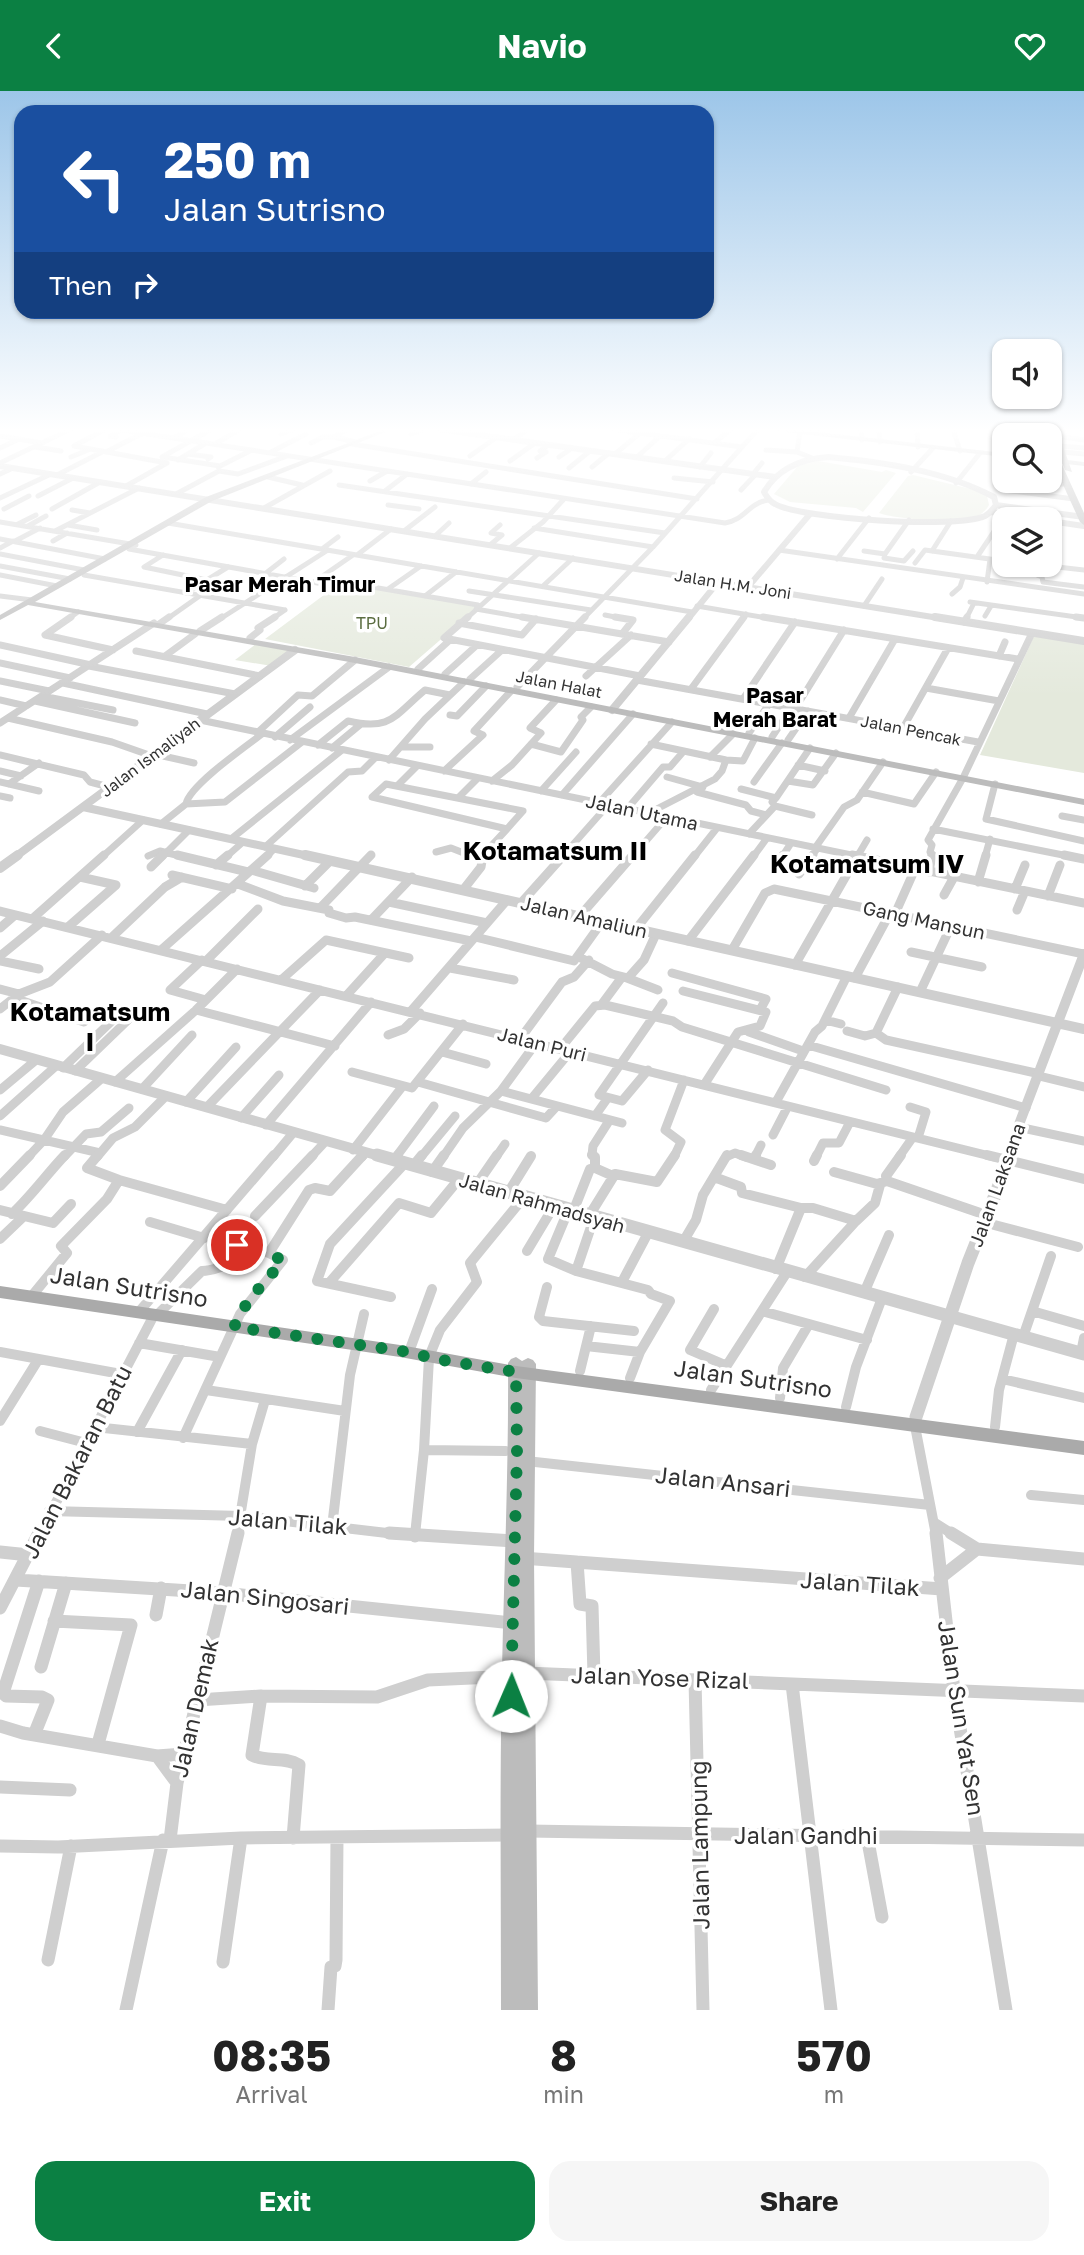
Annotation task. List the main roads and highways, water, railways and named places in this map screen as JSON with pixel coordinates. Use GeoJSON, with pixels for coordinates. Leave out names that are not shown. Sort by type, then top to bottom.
{"type":"FeatureCollection","features":[{"type":"Feature","properties":{"kind":"main road"},"geometry":{"type":"LineString","coordinates":[[3,615],[32,602],[179,519]]}},
{"type":"Feature","properties":{"kind":"main road"},"geometry":{"type":"LineString","coordinates":[[0,624],[57,586],[133,546]]}},
{"type":"Feature","properties":{"kind":"main road","name":"Jalan Halat"},"geometry":{"type":"LineString","coordinates":[[32,602],[154,624]]}},
{"type":"Feature","properties":{"kind":"main road","name":"Jalan Halat"},"geometry":{"type":"LineString","coordinates":[[32,602],[446,674],[486,686],[514,689],[556,700],[614,709],[733,734],[772,737],[810,748],[1084,800]]}},
{"type":"Feature","properties":{"kind":"main road","name":"Jalan Halat"},"geometry":{"type":"LineString","coordinates":[[198,633],[250,638],[1084,800]]}},
{"type":"Feature","properties":{"kind":"main road","name":"Jalan Sutrisno"},"geometry":{"type":"LineString","coordinates":[[0,1292],[421,1354],[915,1421],[1084,1448]]}},
{"type":"Feature","properties":{"kind":"main road"},"geometry":{"type":"LineString","coordinates":[[511,2010],[519,1833],[517,1458],[522,1368]]}},
{"type":"Feature","properties":{"kind":"main road","name":"Jalan Sutrisno"},"geometry":{"type":"LineString","coordinates":[[522,1368],[580,1371],[846,1407],[915,1421],[995,1427],[1084,1439]]}},
{"type":"Feature","properties":{"kind":"main road"},"geometry":{"type":"LineString","coordinates":[[519,1549],[513,1623],[519,1674]]}},
{"type":"Feature","properties":{"kind":"main road"},"geometry":{"type":"LineString","coordinates":[[519,1833],[527,2010]]}},
{"type":"Feature","properties":{"kind":"district","name":"Pasar Merah Timur"},"geometry":{"type":"Point","coordinates":[280,585]}},
{"type":"Feature","properties":{"kind":"district","name":"Pasar Merah Barat"},"geometry":{"type":"Point","coordinates":[775,708]}},
{"type":"Feature","properties":{"kind":"district","name":"Kotamatsum II"},"geometry":{"type":"Point","coordinates":[555,851]}},
{"type":"Feature","properties":{"kind":"district","name":"Kotamatsum IV"},"geometry":{"type":"Point","coordinates":[867,864]}},
{"type":"Feature","properties":{"kind":"district","name":"Kotamatsum I"},"geometry":{"type":"Point","coordinates":[90,1027]}},
{"type":"Feature","properties":{"kind":"park label","name":"TPU"},"geometry":{"type":"Point","coordinates":[372,623]}}]}
